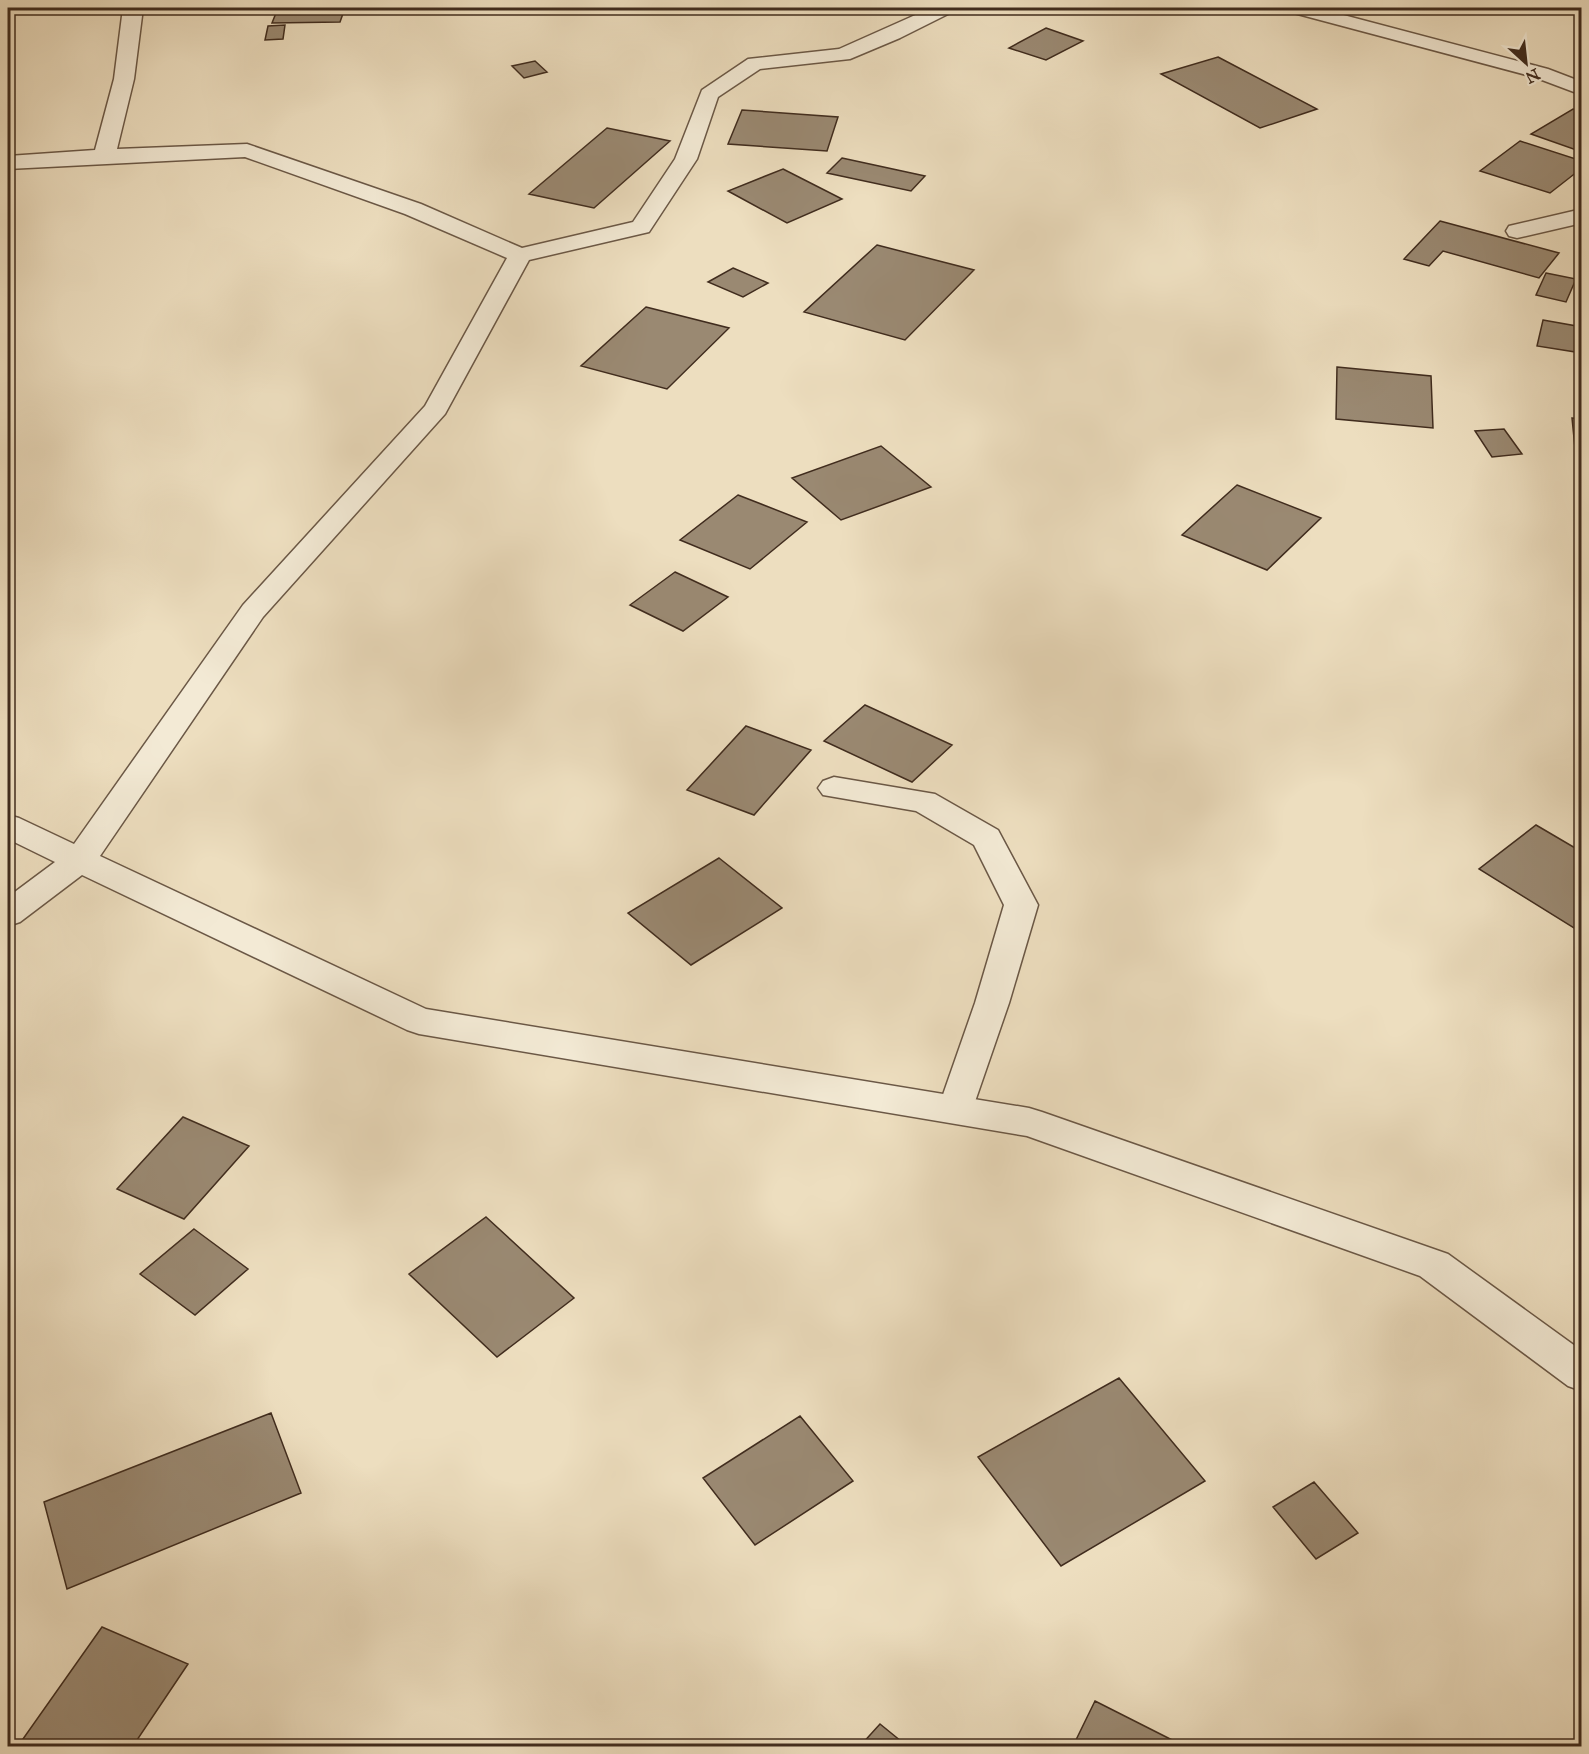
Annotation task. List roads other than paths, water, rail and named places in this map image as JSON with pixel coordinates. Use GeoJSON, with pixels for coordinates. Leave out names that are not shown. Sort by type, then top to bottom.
{"type":"FeatureCollection","features":[{"type":"Feature","properties":{"kind":"street"},"geometry":{"type":"LineString","coordinates":[[104,156],[124,79],[133,8]]}},
{"type":"Feature","properties":{"kind":"street"},"geometry":{"type":"LineString","coordinates":[[8,163],[247,150],[413,209],[520,255],[641,227],[686,159],[709,94],[755,63],[843,55],[893,34],[945,8]]}},
{"type":"Feature","properties":{"kind":"street"},"geometry":{"type":"LineString","coordinates":[[1297,8],[1541,73],[1581,89]]}},
{"type":"Feature","properties":{"kind":"street"},"geometry":{"type":"LineString","coordinates":[[1516,231],[1581,216]]}},
{"type":"Feature","properties":{"kind":"street"},"geometry":{"type":"LineString","coordinates":[[8,914],[80,860],[254,611],[436,409],[520,255]]}},
{"type":"Feature","properties":{"kind":"street"},"geometry":{"type":"LineString","coordinates":[[834,788],[924,802],[987,838],[1021,905],[992,1003],[956,1109]]}},
{"type":"Feature","properties":{"kind":"street"},"geometry":{"type":"LineString","coordinates":[[8,826],[418,1021],[1029,1122],[1434,1265],[1581,1374]]}}]}
